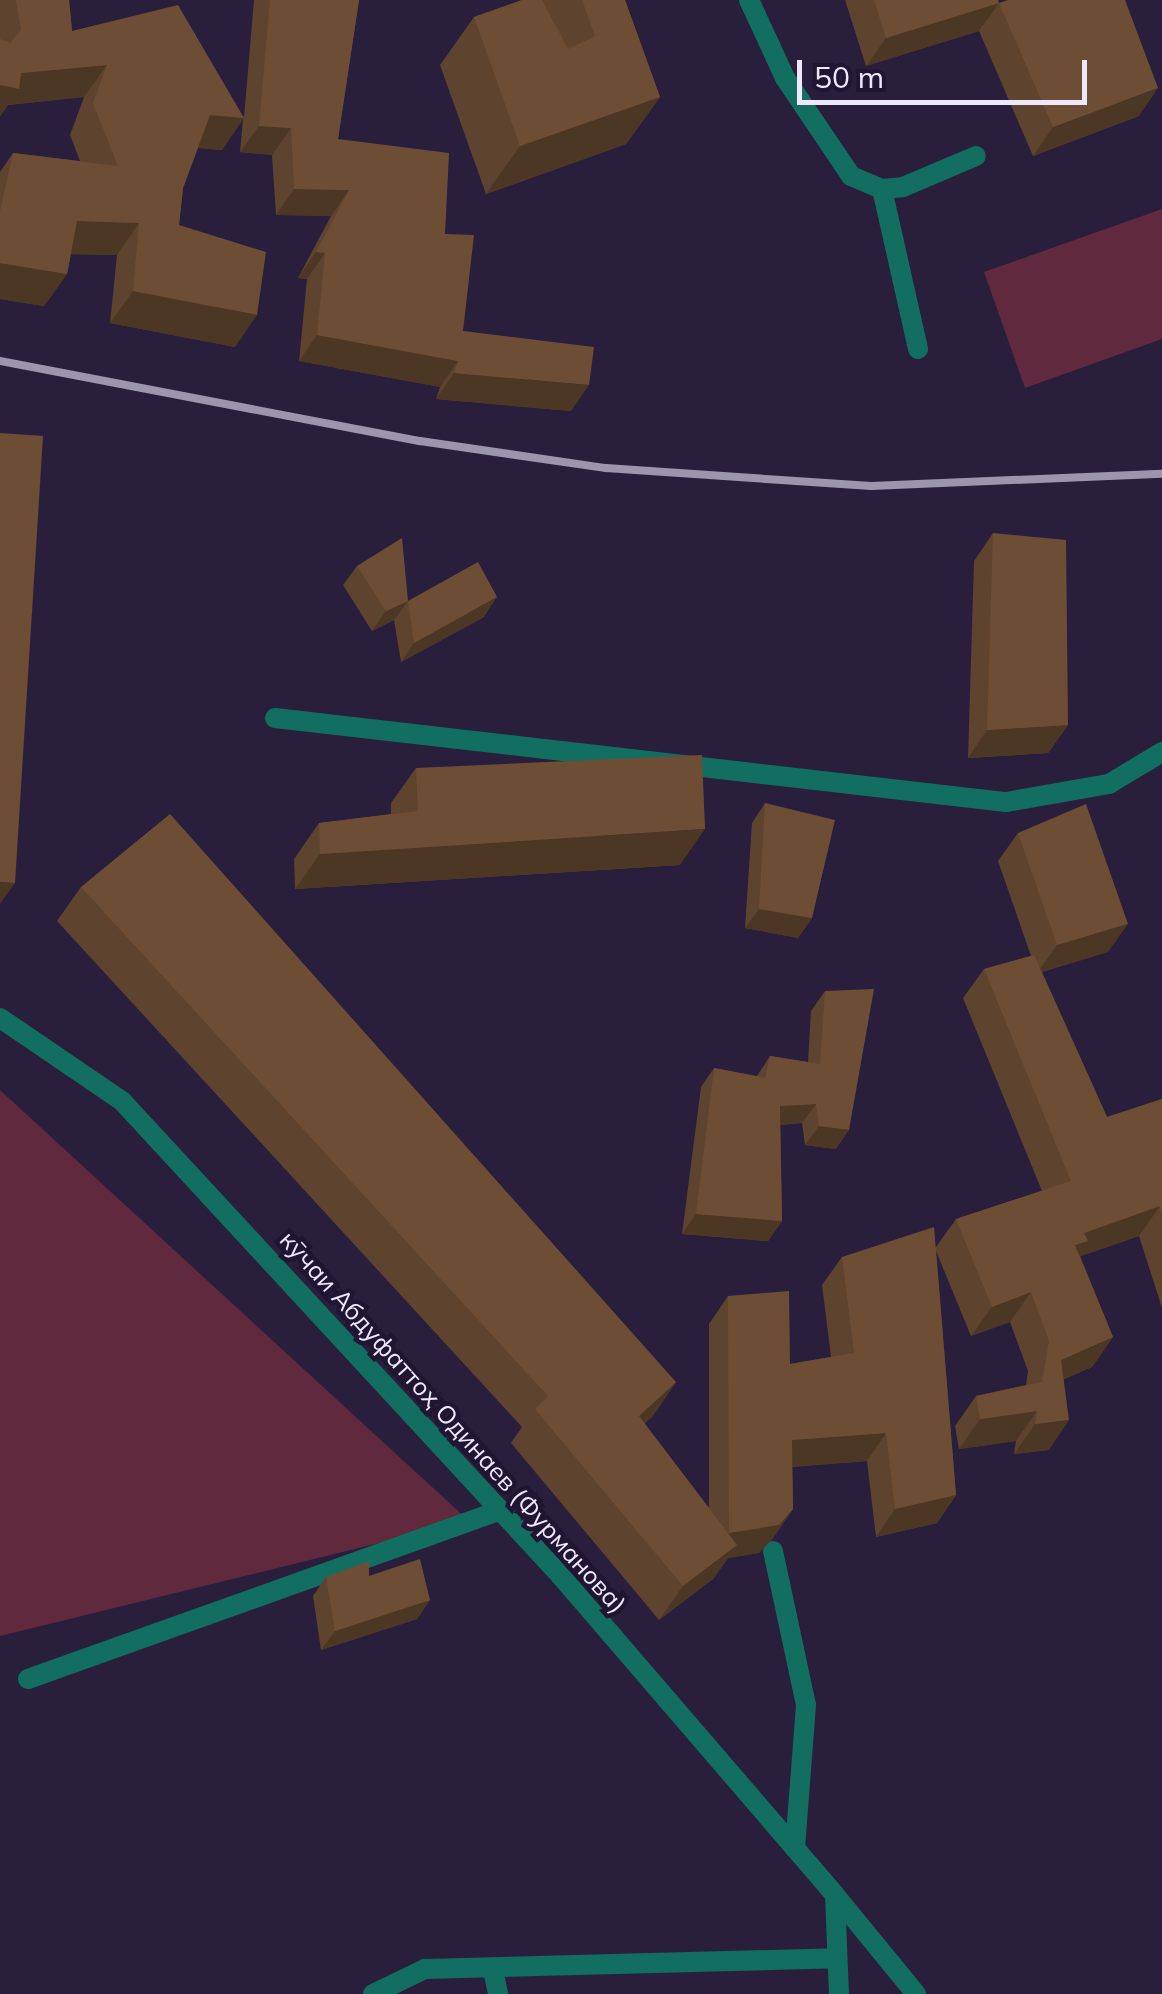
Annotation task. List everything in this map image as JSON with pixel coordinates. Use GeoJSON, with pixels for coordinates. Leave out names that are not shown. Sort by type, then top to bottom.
{"type":"FeatureCollection","features":[{"type":"Feature","properties":{"kind":"lane"},"geometry":{"type":"LineString","coordinates":[[749,0],[786,78],[851,176],[882,189],[903,187],[976,156]]}},
{"type":"Feature","properties":{"kind":"lane"},"geometry":{"type":"LineString","coordinates":[[882,189],[918,349]]}},
{"type":"Feature","properties":{"kind":"lane"},"geometry":{"type":"LineString","coordinates":[[276,718],[1006,802],[1109,784],[1162,752]]}},
{"type":"Feature","properties":{"kind":"lane","name":"кӯчаи Абдуфаттоҳ Одинаев (Фурманова)"},"geometry":{"type":"LineString","coordinates":[[0,1018],[122,1101],[502,1510],[796,1849],[916,1994]]}},
{"type":"Feature","properties":{"kind":"lane"},"geometry":{"type":"LineString","coordinates":[[28,1678],[502,1510]]}},
{"type":"Feature","properties":{"kind":"lane"},"geometry":{"type":"LineString","coordinates":[[773,1551],[806,1705],[796,1849]]}},
{"type":"Feature","properties":{"kind":"lane"},"geometry":{"type":"LineString","coordinates":[[834,1895],[838,1994]]}},
{"type":"Feature","properties":{"kind":"lane"},"geometry":{"type":"LineString","coordinates":[[373,1994],[425,1969],[837,1958]]}},
{"type":"Feature","properties":{"kind":"lane"},"geometry":{"type":"LineString","coordinates":[[493,1970],[498,1994]]}},
{"type":"Feature","properties":{"kind":"shaded area"},"geometry":{"type":"Polygon","coordinates":[[[1162,209],[1162,339],[1025,388],[984,272],[1162,209]]]}},
{"type":"Feature","properties":{"kind":"shaded area"},"geometry":{"type":"Polygon","coordinates":[[[0,1090],[469,1521],[0,1636],[0,1090]]]}},
{"type":"Feature","properties":{"kind":"building"},"geometry":{"type":"Polygon","coordinates":[[[16,0],[69,0],[72,31],[178,5],[244,118],[210,115],[183,188],[179,225],[266,252],[257,315],[133,291],[139,223],[77,221],[67,274],[0,263],[0,211],[13,153],[118,166],[93,103],[107,65],[21,73],[19,89],[0,85],[0,39],[10,43],[21,30],[16,0]]]}},
{"type":"Feature","properties":{"kind":"building"},"geometry":{"type":"Polygon","coordinates":[[[270,0],[359,0],[338,139],[449,153],[445,234],[474,235],[463,331],[594,347],[589,385],[454,373],[458,361],[317,335],[325,253],[316,252],[349,190],[294,189],[291,128],[259,126],[270,0]]]}},
{"type":"Feature","properties":{"kind":"building"},"geometry":{"type":"Polygon","coordinates":[[[522,0],[542,0],[568,49],[595,36],[582,0],[625,0],[660,97],[520,146],[474,17],[522,0]]]}},
{"type":"Feature","properties":{"kind":"building"},"geometry":{"type":"Polygon","coordinates":[[[874,0],[998,0],[999,3],[886,38],[874,0]]]}},
{"type":"Feature","properties":{"kind":"building"},"geometry":{"type":"Polygon","coordinates":[[[1125,0],[1158,88],[1053,127],[999,3],[1125,0]]]}},
{"type":"Feature","properties":{"kind":"building"},"geometry":{"type":"Polygon","coordinates":[[[0,433],[43,436],[15,883],[0,882],[0,433]]]}},
{"type":"Feature","properties":{"kind":"building"},"geometry":{"type":"Polygon","coordinates":[[[993,533],[1066,540],[1068,725],[987,730],[993,533]]]}},
{"type":"Feature","properties":{"kind":"building"},"geometry":{"type":"Polygon","coordinates":[[[402,538],[408,601],[386,611],[357,566],[402,538]]]}},
{"type":"Feature","properties":{"kind":"building"},"geometry":{"type":"Polygon","coordinates":[[[478,562],[497,597],[414,643],[408,601],[478,562]]]}},
{"type":"Feature","properties":{"kind":"building"},"geometry":{"type":"Polygon","coordinates":[[[702,755],[705,829],[320,854],[319,823],[418,811],[416,768],[702,755]]]}},
{"type":"Feature","properties":{"kind":"building"},"geometry":{"type":"Polygon","coordinates":[[[765,803],[835,820],[812,918],[759,909],[765,803]]]}},
{"type":"Feature","properties":{"kind":"building"},"geometry":{"type":"Polygon","coordinates":[[[1086,804],[1128,924],[1057,945],[1018,833],[1086,804]]]}},
{"type":"Feature","properties":{"kind":"building"},"geometry":{"type":"Polygon","coordinates":[[[170,814],[676,1382],[639,1416],[737,1545],[683,1586],[535,1409],[548,1396],[81,887],[170,814]]]}},
{"type":"Feature","properties":{"kind":"building"},"geometry":{"type":"Polygon","coordinates":[[[1034,955],[1107,1117],[1162,1099],[1162,1213],[1160,1206],[1084,1233],[1088,1241],[1075,1245],[1113,1337],[1061,1360],[1069,1420],[1035,1424],[1037,1411],[980,1419],[976,1396],[1042,1382],[1049,1341],[1031,1292],[992,1307],[956,1219],[1071,1181],[984,969],[1034,955]]]}},
{"type":"Feature","properties":{"kind":"building"},"geometry":{"type":"Polygon","coordinates":[[[874,989],[849,1130],[819,1126],[816,1104],[780,1106],[782,1221],[696,1214],[714,1068],[765,1078],[770,1056],[820,1064],[825,991],[874,989]]]}},
{"type":"Feature","properties":{"kind":"building"},"geometry":{"type":"Polygon","coordinates":[[[934,1227],[956,1495],[895,1509],[886,1433],[792,1440],[793,1509],[779,1525],[729,1533],[728,1296],[789,1291],[790,1364],[854,1353],[842,1257],[934,1227]]]}},
{"type":"Feature","properties":{"kind":"building"},"geometry":{"type":"Polygon","coordinates":[[[420,1559],[430,1600],[335,1631],[326,1577],[369,1561],[369,1576],[420,1559]]]}},
{"type":"Feature","properties":{"kind":"railway"},"geometry":{"type":"LineString","coordinates":[[0,361],[420,441],[606,468],[871,486],[1162,474]]}}]}
